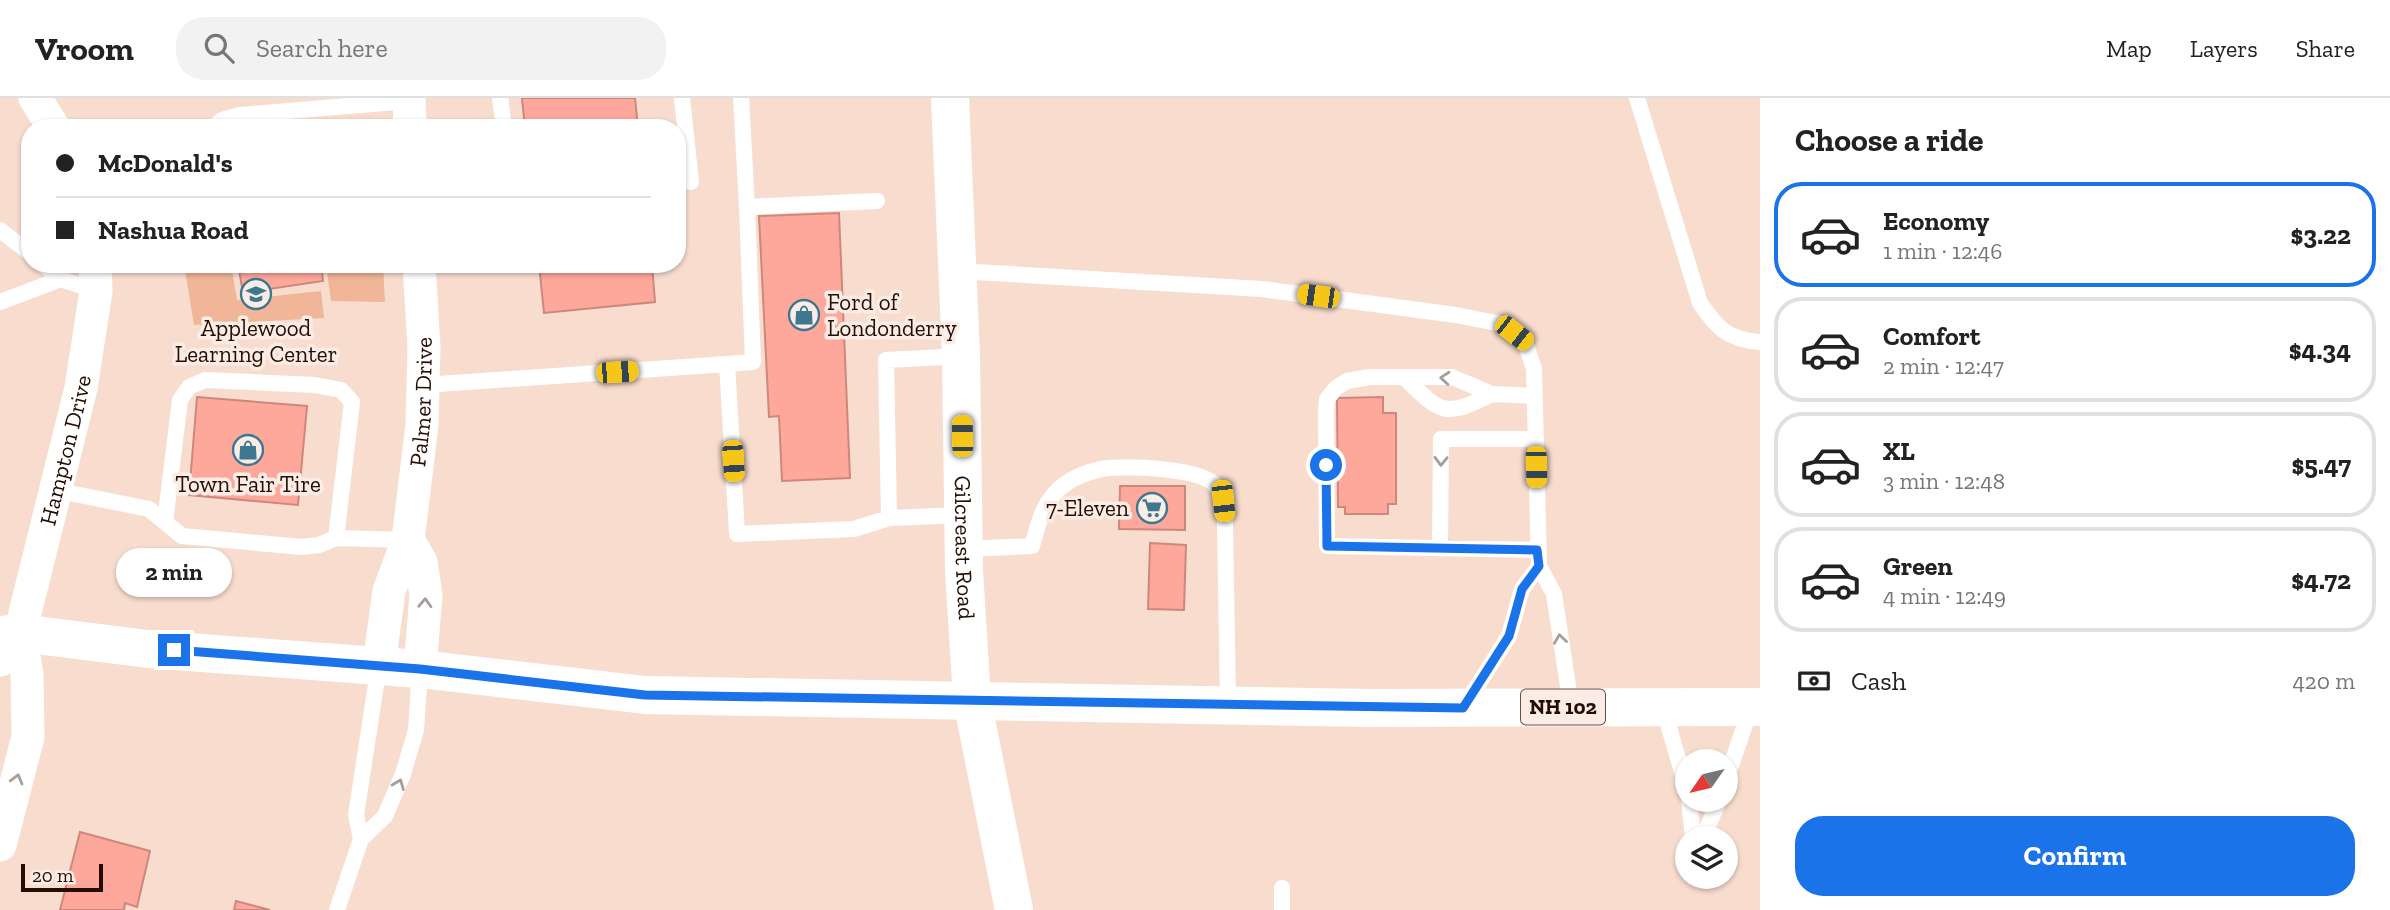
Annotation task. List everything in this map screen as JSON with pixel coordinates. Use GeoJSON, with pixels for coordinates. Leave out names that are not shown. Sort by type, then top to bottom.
{"type":"FeatureCollection","features":[{"type":"Feature","properties":{"kind":"main road","name":"Gilcreast Road"},"geometry":{"type":"LineString","coordinates":[[950,98],[961,356],[963,532],[972,701],[1014,910]]}},
{"type":"Feature","properties":{"kind":"main road","name":"NH 102"},"geometry":{"type":"LineString","coordinates":[[5,637],[379,665],[645,695],[1463,708],[1755,707]]}},
{"type":"Feature","properties":{"kind":"street"},"geometry":{"type":"LineString","coordinates":[[35,98],[48,119]]}},
{"type":"Feature","properties":{"kind":"street","name":"Palmer Drive"},"geometry":{"type":"LineString","coordinates":[[379,665],[389,591],[408,540],[422,425],[424,347],[420,273]]}},
{"type":"Feature","properties":{"kind":"street","name":"Hampton Drive"},"geometry":{"type":"LineString","coordinates":[[5,637],[55,490],[81,388],[96,278]]}},
{"type":"Feature","properties":{"kind":"street"},"geometry":{"type":"LineString","coordinates":[[408,540],[421,562],[426,596],[420,669]]}},
{"type":"Feature","properties":{"kind":"street"},"geometry":{"type":"LineString","coordinates":[[0,845],[29,737],[27,675],[5,637]]}},
{"type":"Feature","properties":{"kind":"lane"},"geometry":{"type":"LineString","coordinates":[[500,98],[503,119]]}},
{"type":"Feature","properties":{"kind":"lane"},"geometry":{"type":"LineString","coordinates":[[682,98],[684,119]]}},
{"type":"Feature","properties":{"kind":"lane"},"geometry":{"type":"LineString","coordinates":[[424,385],[753,362],[741,98]]}},
{"type":"Feature","properties":{"kind":"lane"},"geometry":{"type":"LineString","coordinates":[[1637,98],[1700,303],[1713,323],[1727,335],[1760,342]]}},
{"type":"Feature","properties":{"kind":"lane"},"geometry":{"type":"LineString","coordinates":[[225,119],[240,114],[409,109]]}},
{"type":"Feature","properties":{"kind":"lane"},"geometry":{"type":"LineString","coordinates":[[686,135],[691,182]]}},
{"type":"Feature","properties":{"kind":"lane"},"geometry":{"type":"LineString","coordinates":[[747,206],[877,201]]}},
{"type":"Feature","properties":{"kind":"lane"},"geometry":{"type":"LineString","coordinates":[[0,230],[21,247]]}},
{"type":"Feature","properties":{"kind":"lane"},"geometry":{"type":"LineString","coordinates":[[958,271],[1262,289],[1456,315],[1502,324],[1525,342],[1534,369],[1538,558],[1554,594],[1571,706]]}},
{"type":"Feature","properties":{"kind":"lane"},"geometry":{"type":"LineString","coordinates":[[54,273],[61,279]]}},
{"type":"Feature","properties":{"kind":"lane"},"geometry":{"type":"LineString","coordinates":[[0,302],[61,279],[96,278]]}},
{"type":"Feature","properties":{"kind":"lane"},"geometry":{"type":"LineString","coordinates":[[889,517],[886,360],[961,356]]}},
{"type":"Feature","properties":{"kind":"lane"},"geometry":{"type":"LineString","coordinates":[[727,364],[737,534],[854,529],[889,517],[1032,546],[1044,509],[1059,489],[1081,475],[1109,468],[1185,471],[1206,477],[1217,486],[1223,501],[1228,705]]}},
{"type":"Feature","properties":{"kind":"lane"},"geometry":{"type":"LineString","coordinates":[[1535,396],[1492,394],[1452,377],[1370,377],[1347,381],[1336,388],[1327,399],[1327,546],[1440,548],[1538,558]]}},
{"type":"Feature","properties":{"kind":"lane"},"geometry":{"type":"LineString","coordinates":[[1404,377],[1429,402],[1443,409],[1455,410],[1492,394]]}},
{"type":"Feature","properties":{"kind":"lane"},"geometry":{"type":"LineString","coordinates":[[165,522],[180,400],[189,387],[205,380],[314,385],[341,390],[352,402],[336,537]]}},
{"type":"Feature","properties":{"kind":"lane"},"geometry":{"type":"LineString","coordinates":[[1440,548],[1441,439],[1536,439]]}},
{"type":"Feature","properties":{"kind":"lane"},"geometry":{"type":"LineString","coordinates":[[55,490],[149,509],[182,536],[302,547],[319,545],[336,537],[408,540]]}},
{"type":"Feature","properties":{"kind":"lane"},"geometry":{"type":"LineString","coordinates":[[1463,708],[1509,636],[1522,589],[1538,558]]}},
{"type":"Feature","properties":{"kind":"lane"},"geometry":{"type":"LineString","coordinates":[[361,839],[356,815],[379,665]]}},
{"type":"Feature","properties":{"kind":"lane"},"geometry":{"type":"LineString","coordinates":[[337,910],[361,839],[385,816],[403,774],[416,730],[420,669]]}},
{"type":"Feature","properties":{"kind":"lane"},"geometry":{"type":"LineString","coordinates":[[1663,707],[1675,749]]}},
{"type":"Feature","properties":{"kind":"lane"},"geometry":{"type":"LineString","coordinates":[[1738,750],[1755,707]]}},
{"type":"Feature","properties":{"kind":"lane"},"geometry":{"type":"LineString","coordinates":[[1282,888],[1282,910]]}},
{"type":"Feature","properties":{"kind":"shaded area"},"geometry":{"type":"Polygon","coordinates":[[[185,273],[232,273],[237,300],[321,291],[324,318],[194,325],[185,273]]]}},
{"type":"Feature","properties":{"kind":"shaded area"},"geometry":{"type":"Polygon","coordinates":[[[327,273],[383,273],[385,302],[331,301],[327,273]]]}},
{"type":"Feature","properties":{"kind":"building"},"geometry":{"type":"Polygon","coordinates":[[[522,98],[635,98],[637,119],[524,119],[522,98]]]}},
{"type":"Feature","properties":{"kind":"building","name":"Ford of Londonderry"},"geometry":{"type":"Polygon","coordinates":[[[839,213],[850,478],[782,481],[779,416],[769,417],[759,216],[839,213]]]}},
{"type":"Feature","properties":{"kind":"building"},"geometry":{"type":"Polygon","coordinates":[[[240,273],[322,273],[323,281],[243,293],[240,273]]]}},
{"type":"Feature","properties":{"kind":"building"},"geometry":{"type":"Polygon","coordinates":[[[540,273],[653,273],[655,302],[544,313],[540,273]]]}},
{"type":"Feature","properties":{"kind":"building","name":"Town Fair Tire"},"geometry":{"type":"Polygon","coordinates":[[[197,397],[307,406],[298,505],[189,495],[197,397]]]}},
{"type":"Feature","properties":{"kind":"building"},"geometry":{"type":"Polygon","coordinates":[[[1383,397],[1383,413],[1396,413],[1396,504],[1388,504],[1388,514],[1345,514],[1345,507],[1338,507],[1337,398],[1383,397]]]}},
{"type":"Feature","properties":{"kind":"building","name":"7-Eleven"},"geometry":{"type":"Polygon","coordinates":[[[1120,486],[1185,486],[1185,530],[1119,529],[1120,486]]]}},
{"type":"Feature","properties":{"kind":"building"},"geometry":{"type":"Polygon","coordinates":[[[1150,543],[1186,545],[1184,610],[1148,609],[1150,543]]]}},
{"type":"Feature","properties":{"kind":"building"},"geometry":{"type":"Polygon","coordinates":[[[80,832],[150,851],[137,907],[125,903],[124,910],[60,910],[80,832]]]}},
{"type":"Feature","properties":{"kind":"building"},"geometry":{"type":"Polygon","coordinates":[[[236,901],[270,910],[234,910],[236,901]]]}},
{"type":"Feature","properties":{"kind":"place","name":"Applewood Learning Center"},"geometry":{"type":"Point","coordinates":[256,294]}},
{"type":"Feature","properties":{"kind":"place","name":"Ford of Londonderry"},"geometry":{"type":"Point","coordinates":[804,315]}},
{"type":"Feature","properties":{"kind":"place","name":"Town Fair Tire"},"geometry":{"type":"Point","coordinates":[248,450]}},
{"type":"Feature","properties":{"kind":"place","name":"7-Eleven"},"geometry":{"type":"Point","coordinates":[1152,508]}},
{"type":"Feature","properties":{"kind":"route"},"geometry":{"type":"LineString","coordinates":[[174,650],[379,665],[645,695],[753,699],[1463,708],[1509,636],[1522,589],[1539,566],[1537,550],[1327,546],[1326,465]]}}]}
